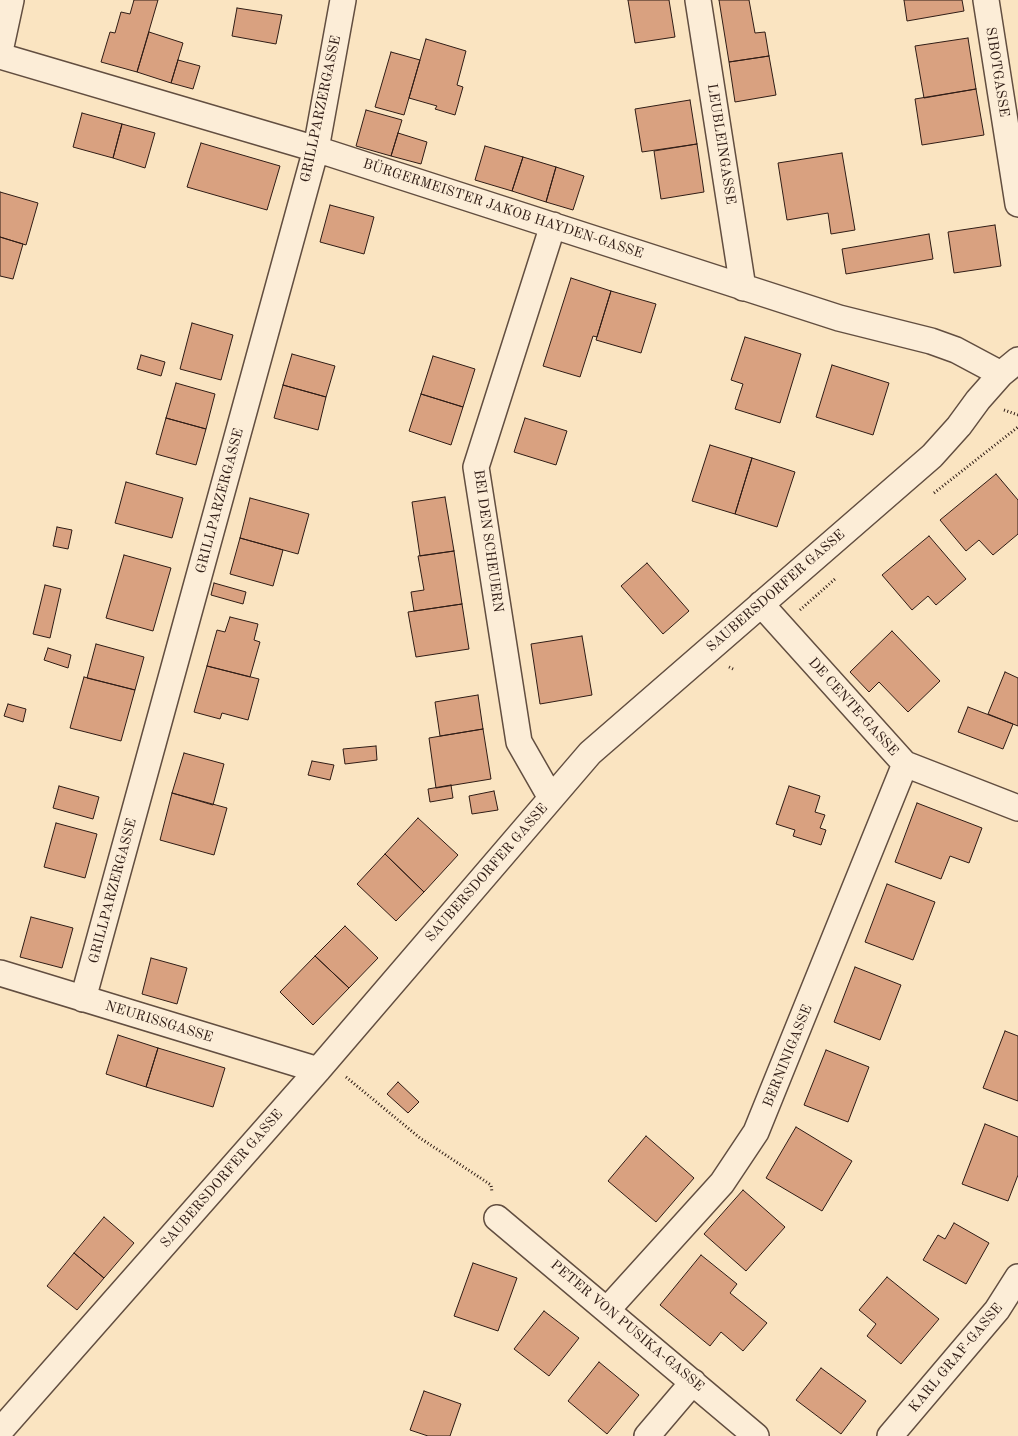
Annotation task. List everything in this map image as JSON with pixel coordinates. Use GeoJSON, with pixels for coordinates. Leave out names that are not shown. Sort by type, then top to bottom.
{"type":"FeatureCollection","features":[{"type":"Feature","properties":{"kind":"street"},"geometry":{"type":"LineString","coordinates":[[0,51],[11,0]]}},
{"type":"Feature","properties":{"kind":"street","name":"GRILLPARZERGASSE"},"geometry":{"type":"LineString","coordinates":[[83,999],[316,149],[343,0]]}},
{"type":"Feature","properties":{"kind":"street","name":"LEUBLEINGASSE"},"geometry":{"type":"LineString","coordinates":[[698,0],[743,288]]}},
{"type":"Feature","properties":{"kind":"street","name":"SIBOTGASSE"},"geometry":{"type":"LineString","coordinates":[[986,0],[1018,204]]}},
{"type":"Feature","properties":{"kind":"street","name":"BÜRGERMEISTER JAKOB HAYDEN-GASSE"},"geometry":{"type":"LineString","coordinates":[[0,56],[316,149],[743,288],[839,318],[931,340],[1010,367]]}},
{"type":"Feature","properties":{"kind":"street","name":"BEI DEN SCHEUERN"},"geometry":{"type":"LineString","coordinates":[[551,798],[519,742],[476,467],[553,225]]}},
{"type":"Feature","properties":{"kind":"street","name":"SAUBERSDORFER GASSE"},"geometry":{"type":"LineString","coordinates":[[0,1431],[322,1065],[590,753],[932,456],[1010,367]]}},
{"type":"Feature","properties":{"kind":"street","name":"DE CENTE-GASSE"},"geometry":{"type":"LineString","coordinates":[[761,604],[904,764],[1018,808]]}},
{"type":"Feature","properties":{"kind":"street","name":"BERNINIGASSE"},"geometry":{"type":"LineString","coordinates":[[607,1310],[722,1183],[756,1132],[904,764]]}},
{"type":"Feature","properties":{"kind":"street","name":"NEURISSGASSE"},"geometry":{"type":"LineString","coordinates":[[0,973],[83,999],[322,1065]]}},
{"type":"Feature","properties":{"kind":"street","name":"PETER VON PUSIKA-GASSE"},"geometry":{"type":"LineString","coordinates":[[497,1218],[756,1436]]}},
{"type":"Feature","properties":{"kind":"street","name":"KARL GRAF-GASSE"},"geometry":{"type":"LineString","coordinates":[[890,1436],[996,1310],[1018,1277]]}},
{"type":"Feature","properties":{"kind":"street"},"geometry":{"type":"LineString","coordinates":[[647,1436],[694,1382]]}},
{"type":"Feature","properties":{"kind":"path"},"geometry":{"type":"LineString","coordinates":[[1004,410],[1018,415]]}},
{"type":"Feature","properties":{"kind":"path"},"geometry":{"type":"LineString","coordinates":[[928,498],[1018,427]]}},
{"type":"Feature","properties":{"kind":"path"},"geometry":{"type":"LineString","coordinates":[[781,626],[842,573]]}},
{"type":"Feature","properties":{"kind":"path"},"geometry":{"type":"LineString","coordinates":[[322,1065],[420,1138],[491,1185],[497,1218]]}},
{"type":"Feature","properties":{"kind":"building"},"geometry":{"type":"Polygon","coordinates":[[[134,0],[158,0],[137,72],[101,62],[110,32],[115,33],[121,12],[130,14],[134,0]]]}},
{"type":"Feature","properties":{"kind":"building"},"geometry":{"type":"Polygon","coordinates":[[[628,0],[669,0],[675,37],[635,43],[628,0]]]}},
{"type":"Feature","properties":{"kind":"building"},"geometry":{"type":"Polygon","coordinates":[[[719,0],[749,0],[755,33],[765,32],[769,56],[729,62],[719,0]]]}},
{"type":"Feature","properties":{"kind":"building"},"geometry":{"type":"Polygon","coordinates":[[[904,0],[962,0],[964,11],[907,21],[904,0]]]}},
{"type":"Feature","properties":{"kind":"building"},"geometry":{"type":"Polygon","coordinates":[[[237,8],[282,15],[276,44],[232,36],[237,8]]]}},
{"type":"Feature","properties":{"kind":"building"},"geometry":{"type":"Polygon","coordinates":[[[149,32],[183,43],[171,83],[137,72],[149,32]]]}},
{"type":"Feature","properties":{"kind":"building"},"geometry":{"type":"Polygon","coordinates":[[[968,38],[976,89],[924,98],[915,46],[968,38]]]}},
{"type":"Feature","properties":{"kind":"building"},"geometry":{"type":"Polygon","coordinates":[[[426,39],[466,51],[457,85],[463,87],[455,115],[435,109],[437,106],[409,98],[426,39]]]}},
{"type":"Feature","properties":{"kind":"building"},"geometry":{"type":"Polygon","coordinates":[[[391,52],[420,60],[404,115],[375,107],[391,52]]]}},
{"type":"Feature","properties":{"kind":"building"},"geometry":{"type":"Polygon","coordinates":[[[769,56],[776,95],[735,102],[729,62],[769,56]]]}},
{"type":"Feature","properties":{"kind":"building"},"geometry":{"type":"Polygon","coordinates":[[[178,60],[200,66],[193,89],[171,83],[178,60]]]}},
{"type":"Feature","properties":{"kind":"building"},"geometry":{"type":"Polygon","coordinates":[[[976,89],[984,135],[922,145],[915,99],[976,89]]]}},
{"type":"Feature","properties":{"kind":"building"},"geometry":{"type":"Polygon","coordinates":[[[690,100],[697,144],[642,152],[635,109],[690,100]]]}},
{"type":"Feature","properties":{"kind":"building"},"geometry":{"type":"Polygon","coordinates":[[[366,110],[402,120],[391,156],[356,146],[366,110]]]}},
{"type":"Feature","properties":{"kind":"building"},"geometry":{"type":"Polygon","coordinates":[[[82,113],[122,124],[113,158],[73,147],[82,113]]]}},
{"type":"Feature","properties":{"kind":"building"},"geometry":{"type":"Polygon","coordinates":[[[122,124],[155,133],[145,168],[113,158],[122,124]]]}},
{"type":"Feature","properties":{"kind":"building"},"geometry":{"type":"Polygon","coordinates":[[[398,133],[427,142],[421,164],[391,156],[398,133]]]}},
{"type":"Feature","properties":{"kind":"building"},"geometry":{"type":"Polygon","coordinates":[[[201,143],[280,166],[267,210],[187,187],[201,143]]]}},
{"type":"Feature","properties":{"kind":"building"},"geometry":{"type":"Polygon","coordinates":[[[697,144],[704,192],[661,199],[654,151],[697,144]]]}},
{"type":"Feature","properties":{"kind":"building"},"geometry":{"type":"Polygon","coordinates":[[[485,146],[523,157],[512,191],[475,180],[485,146]]]}},
{"type":"Feature","properties":{"kind":"building"},"geometry":{"type":"Polygon","coordinates":[[[842,153],[855,230],[831,234],[828,213],[787,220],[778,163],[842,153]]]}},
{"type":"Feature","properties":{"kind":"building"},"geometry":{"type":"Polygon","coordinates":[[[523,157],[556,167],[546,202],[512,191],[523,157]]]}},
{"type":"Feature","properties":{"kind":"building"},"geometry":{"type":"Polygon","coordinates":[[[556,167],[584,176],[573,210],[546,202],[556,167]]]}},
{"type":"Feature","properties":{"kind":"building"},"geometry":{"type":"Polygon","coordinates":[[[0,192],[38,203],[26,245],[0,237],[0,192]]]}},
{"type":"Feature","properties":{"kind":"building"},"geometry":{"type":"Polygon","coordinates":[[[330,205],[374,217],[364,254],[320,242],[330,205]]]}},
{"type":"Feature","properties":{"kind":"building"},"geometry":{"type":"Polygon","coordinates":[[[995,225],[1001,266],[954,273],[948,232],[995,225]]]}},
{"type":"Feature","properties":{"kind":"building"},"geometry":{"type":"Polygon","coordinates":[[[929,234],[933,259],[846,274],[842,249],[929,234]]]}},
{"type":"Feature","properties":{"kind":"building"},"geometry":{"type":"Polygon","coordinates":[[[0,237],[23,244],[13,279],[0,276],[0,237]]]}},
{"type":"Feature","properties":{"kind":"building"},"geometry":{"type":"Polygon","coordinates":[[[571,278],[611,291],[597,337],[593,336],[580,377],[543,366],[571,278]]]}},
{"type":"Feature","properties":{"kind":"building"},"geometry":{"type":"Polygon","coordinates":[[[611,291],[656,304],[641,353],[596,340],[611,291]]]}},
{"type":"Feature","properties":{"kind":"building"},"geometry":{"type":"Polygon","coordinates":[[[192,323],[233,335],[221,380],[180,369],[192,323]]]}},
{"type":"Feature","properties":{"kind":"building"},"geometry":{"type":"Polygon","coordinates":[[[745,337],[801,354],[780,423],[735,409],[743,384],[731,380],[745,337]]]}},
{"type":"Feature","properties":{"kind":"building"},"geometry":{"type":"Polygon","coordinates":[[[292,354],[335,366],[326,397],[283,385],[292,354]]]}},
{"type":"Feature","properties":{"kind":"building"},"geometry":{"type":"Polygon","coordinates":[[[141,355],[165,362],[161,376],[137,369],[141,355]]]}},
{"type":"Feature","properties":{"kind":"building"},"geometry":{"type":"Polygon","coordinates":[[[433,356],[475,369],[463,407],[421,394],[433,356]]]}},
{"type":"Feature","properties":{"kind":"building"},"geometry":{"type":"Polygon","coordinates":[[[832,365],[889,383],[873,435],[816,417],[832,365]]]}},
{"type":"Feature","properties":{"kind":"building"},"geometry":{"type":"Polygon","coordinates":[[[176,383],[215,394],[206,429],[166,418],[176,383]]]}},
{"type":"Feature","properties":{"kind":"building"},"geometry":{"type":"Polygon","coordinates":[[[283,385],[326,397],[318,430],[274,418],[283,385]]]}},
{"type":"Feature","properties":{"kind":"building"},"geometry":{"type":"Polygon","coordinates":[[[421,394],[463,407],[451,445],[409,431],[421,394]]]}},
{"type":"Feature","properties":{"kind":"building"},"geometry":{"type":"Polygon","coordinates":[[[166,418],[206,429],[196,465],[156,454],[166,418]]]}},
{"type":"Feature","properties":{"kind":"building"},"geometry":{"type":"Polygon","coordinates":[[[525,418],[567,431],[556,465],[514,452],[525,418]]]}},
{"type":"Feature","properties":{"kind":"building"},"geometry":{"type":"Polygon","coordinates":[[[710,445],[752,458],[735,514],[692,501],[710,445]]]}},
{"type":"Feature","properties":{"kind":"building"},"geometry":{"type":"Polygon","coordinates":[[[752,458],[795,472],[777,527],[735,514],[752,458]]]}},
{"type":"Feature","properties":{"kind":"building"},"geometry":{"type":"Polygon","coordinates":[[[996,474],[1018,500],[1018,534],[993,555],[979,540],[966,551],[940,520],[996,474]]]}},
{"type":"Feature","properties":{"kind":"building"},"geometry":{"type":"Polygon","coordinates":[[[126,482],[183,498],[172,538],[115,523],[126,482]]]}},
{"type":"Feature","properties":{"kind":"building"},"geometry":{"type":"Polygon","coordinates":[[[445,497],[454,551],[420,556],[412,502],[445,497]]]}},
{"type":"Feature","properties":{"kind":"building"},"geometry":{"type":"Polygon","coordinates":[[[250,498],[309,514],[298,554],[240,538],[250,498]]]}},
{"type":"Feature","properties":{"kind":"building"},"geometry":{"type":"Polygon","coordinates":[[[57,527],[72,530],[68,549],[53,546],[57,527]]]}},
{"type":"Feature","properties":{"kind":"building"},"geometry":{"type":"Polygon","coordinates":[[[929,536],[966,579],[936,605],[928,596],[912,610],[882,575],[929,536]]]}},
{"type":"Feature","properties":{"kind":"building"},"geometry":{"type":"Polygon","coordinates":[[[240,538],[283,550],[273,586],[230,574],[240,538]]]}},
{"type":"Feature","properties":{"kind":"building"},"geometry":{"type":"Polygon","coordinates":[[[454,551],[462,604],[414,611],[411,592],[424,590],[418,556],[454,551]]]}},
{"type":"Feature","properties":{"kind":"building"},"geometry":{"type":"Polygon","coordinates":[[[124,555],[171,568],[153,631],[106,618],[124,555]]]}},
{"type":"Feature","properties":{"kind":"building"},"geometry":{"type":"Polygon","coordinates":[[[647,563],[689,611],[663,634],[621,586],[647,563]]]}},
{"type":"Feature","properties":{"kind":"building"},"geometry":{"type":"Polygon","coordinates":[[[214,583],[246,592],[243,604],[211,595],[214,583]]]}},
{"type":"Feature","properties":{"kind":"building"},"geometry":{"type":"Polygon","coordinates":[[[45,585],[61,589],[50,638],[33,634],[45,585]]]}},
{"type":"Feature","properties":{"kind":"building"},"geometry":{"type":"Polygon","coordinates":[[[462,604],[469,649],[416,657],[408,612],[462,604]]]}},
{"type":"Feature","properties":{"kind":"building"},"geometry":{"type":"Polygon","coordinates":[[[230,617],[258,624],[254,640],[260,642],[250,677],[207,666],[217,630],[225,632],[230,617]]]}},
{"type":"Feature","properties":{"kind":"building"},"geometry":{"type":"Polygon","coordinates":[[[892,631],[940,681],[908,712],[879,682],[869,692],[850,672],[892,631]]]}},
{"type":"Feature","properties":{"kind":"building"},"geometry":{"type":"Polygon","coordinates":[[[582,636],[592,695],[540,704],[531,644],[582,636]]]}},
{"type":"Feature","properties":{"kind":"building"},"geometry":{"type":"Polygon","coordinates":[[[96,644],[144,657],[135,690],[87,678],[96,644]]]}},
{"type":"Feature","properties":{"kind":"building"},"geometry":{"type":"Polygon","coordinates":[[[48,648],[71,655],[68,668],[44,660],[48,648]]]}},
{"type":"Feature","properties":{"kind":"building"},"geometry":{"type":"Polygon","coordinates":[[[207,666],[259,679],[248,720],[222,713],[220,719],[194,712],[207,666]]]}},
{"type":"Feature","properties":{"kind":"building"},"geometry":{"type":"Polygon","coordinates":[[[1005,672],[1018,678],[1018,726],[988,714],[1005,672]]]}},
{"type":"Feature","properties":{"kind":"building"},"geometry":{"type":"Polygon","coordinates":[[[84,677],[135,690],[121,741],[70,728],[84,677]]]}},
{"type":"Feature","properties":{"kind":"building"},"geometry":{"type":"Polygon","coordinates":[[[478,695],[483,729],[440,736],[435,702],[478,695]]]}},
{"type":"Feature","properties":{"kind":"building"},"geometry":{"type":"Polygon","coordinates":[[[8,704],[26,709],[23,722],[4,716],[8,704]]]}},
{"type":"Feature","properties":{"kind":"building"},"geometry":{"type":"Polygon","coordinates":[[[968,707],[1013,724],[1003,749],[958,732],[968,707]]]}},
{"type":"Feature","properties":{"kind":"building"},"geometry":{"type":"Polygon","coordinates":[[[483,729],[491,779],[436,788],[429,738],[483,729]]]}},
{"type":"Feature","properties":{"kind":"building"},"geometry":{"type":"Polygon","coordinates":[[[376,746],[377,760],[345,764],[343,749],[376,746]]]}},
{"type":"Feature","properties":{"kind":"building"},"geometry":{"type":"Polygon","coordinates":[[[184,753],[224,764],[213,805],[172,793],[184,753]]]}},
{"type":"Feature","properties":{"kind":"building"},"geometry":{"type":"Polygon","coordinates":[[[312,761],[334,765],[330,780],[308,775],[312,761]]]}},
{"type":"Feature","properties":{"kind":"building"},"geometry":{"type":"Polygon","coordinates":[[[451,785],[453,798],[430,802],[428,789],[451,785]]]}},
{"type":"Feature","properties":{"kind":"building"},"geometry":{"type":"Polygon","coordinates":[[[59,786],[99,797],[93,819],[53,808],[59,786]]]}},
{"type":"Feature","properties":{"kind":"building"},"geometry":{"type":"Polygon","coordinates":[[[789,786],[820,796],[815,812],[825,815],[820,828],[826,830],[821,845],[793,836],[795,830],[776,824],[789,786]]]}},
{"type":"Feature","properties":{"kind":"building"},"geometry":{"type":"Polygon","coordinates":[[[494,791],[498,810],[472,814],[469,796],[494,791]]]}},
{"type":"Feature","properties":{"kind":"building"},"geometry":{"type":"Polygon","coordinates":[[[172,793],[227,808],[214,855],[160,840],[172,793]]]}},
{"type":"Feature","properties":{"kind":"building"},"geometry":{"type":"Polygon","coordinates":[[[917,803],[982,828],[969,863],[950,856],[941,879],[895,862],[917,803]]]}},
{"type":"Feature","properties":{"kind":"building"},"geometry":{"type":"Polygon","coordinates":[[[418,818],[458,855],[424,892],[385,854],[418,818]]]}},
{"type":"Feature","properties":{"kind":"building"},"geometry":{"type":"Polygon","coordinates":[[[56,823],[97,834],[85,878],[44,867],[56,823]]]}},
{"type":"Feature","properties":{"kind":"building"},"geometry":{"type":"Polygon","coordinates":[[[385,854],[424,892],[396,921],[357,884],[385,854]]]}},
{"type":"Feature","properties":{"kind":"building"},"geometry":{"type":"Polygon","coordinates":[[[887,884],[935,902],[913,960],[865,942],[887,884]]]}},
{"type":"Feature","properties":{"kind":"building"},"geometry":{"type":"Polygon","coordinates":[[[31,917],[73,928],[62,968],[20,957],[31,917]]]}},
{"type":"Feature","properties":{"kind":"building"},"geometry":{"type":"Polygon","coordinates":[[[345,926],[378,958],[349,988],[315,956],[345,926]]]}},
{"type":"Feature","properties":{"kind":"building"},"geometry":{"type":"Polygon","coordinates":[[[315,956],[349,988],[313,1025],[280,992],[315,956]]]}},
{"type":"Feature","properties":{"kind":"building"},"geometry":{"type":"Polygon","coordinates":[[[151,958],[187,968],[177,1004],[142,994],[151,958]]]}},
{"type":"Feature","properties":{"kind":"building"},"geometry":{"type":"Polygon","coordinates":[[[855,967],[901,985],[880,1040],[834,1022],[855,967]]]}},
{"type":"Feature","properties":{"kind":"building"},"geometry":{"type":"Polygon","coordinates":[[[1005,1031],[1018,1036],[1018,1101],[983,1088],[1005,1031]]]}},
{"type":"Feature","properties":{"kind":"building"},"geometry":{"type":"Polygon","coordinates":[[[118,1035],[158,1048],[146,1087],[106,1074],[118,1035]]]}},
{"type":"Feature","properties":{"kind":"building"},"geometry":{"type":"Polygon","coordinates":[[[158,1048],[225,1068],[213,1107],[146,1087],[158,1048]]]}},
{"type":"Feature","properties":{"kind":"building"},"geometry":{"type":"Polygon","coordinates":[[[826,1050],[869,1067],[848,1122],[804,1105],[826,1050]]]}},
{"type":"Feature","properties":{"kind":"building"},"geometry":{"type":"Polygon","coordinates":[[[398,1082],[419,1102],[408,1113],[387,1094],[398,1082]]]}},
{"type":"Feature","properties":{"kind":"building"},"geometry":{"type":"Polygon","coordinates":[[[985,1124],[1018,1137],[1018,1175],[1008,1201],[962,1184],[985,1124]]]}},
{"type":"Feature","properties":{"kind":"building"},"geometry":{"type":"Polygon","coordinates":[[[796,1127],[852,1161],[822,1211],[766,1178],[796,1127]]]}},
{"type":"Feature","properties":{"kind":"building"},"geometry":{"type":"Polygon","coordinates":[[[646,1136],[694,1178],[656,1222],[608,1181],[646,1136]]]}},
{"type":"Feature","properties":{"kind":"building"},"geometry":{"type":"Polygon","coordinates":[[[743,1190],[785,1227],[746,1271],[704,1234],[743,1190]]]}},
{"type":"Feature","properties":{"kind":"building"},"geometry":{"type":"Polygon","coordinates":[[[104,1217],[134,1243],[104,1278],[74,1253],[104,1217]]]}},
{"type":"Feature","properties":{"kind":"building"},"geometry":{"type":"Polygon","coordinates":[[[954,1223],[989,1243],[966,1284],[923,1260],[938,1235],[945,1239],[954,1223]]]}},
{"type":"Feature","properties":{"kind":"building"},"geometry":{"type":"Polygon","coordinates":[[[74,1253],[104,1278],[77,1310],[47,1286],[74,1253]]]}},
{"type":"Feature","properties":{"kind":"building"},"geometry":{"type":"Polygon","coordinates":[[[701,1255],[737,1284],[730,1293],[767,1323],[743,1351],[721,1332],[710,1346],[660,1305],[701,1255]]]}},
{"type":"Feature","properties":{"kind":"building"},"geometry":{"type":"Polygon","coordinates":[[[473,1263],[517,1278],[498,1331],[454,1316],[473,1263]]]}},
{"type":"Feature","properties":{"kind":"building"},"geometry":{"type":"Polygon","coordinates":[[[887,1277],[939,1319],[901,1364],[867,1336],[876,1324],[859,1310],[887,1277]]]}},
{"type":"Feature","properties":{"kind":"building"},"geometry":{"type":"Polygon","coordinates":[[[544,1311],[579,1338],[549,1376],[514,1349],[544,1311]]]}},
{"type":"Feature","properties":{"kind":"building"},"geometry":{"type":"Polygon","coordinates":[[[599,1362],[639,1395],[607,1434],[568,1401],[599,1362]]]}},
{"type":"Feature","properties":{"kind":"building"},"geometry":{"type":"Polygon","coordinates":[[[821,1368],[866,1401],[841,1434],[796,1400],[821,1368]]]}},
{"type":"Feature","properties":{"kind":"building"},"geometry":{"type":"Polygon","coordinates":[[[424,1391],[461,1404],[450,1436],[428,1436],[410,1430],[424,1391]]]}}]}
